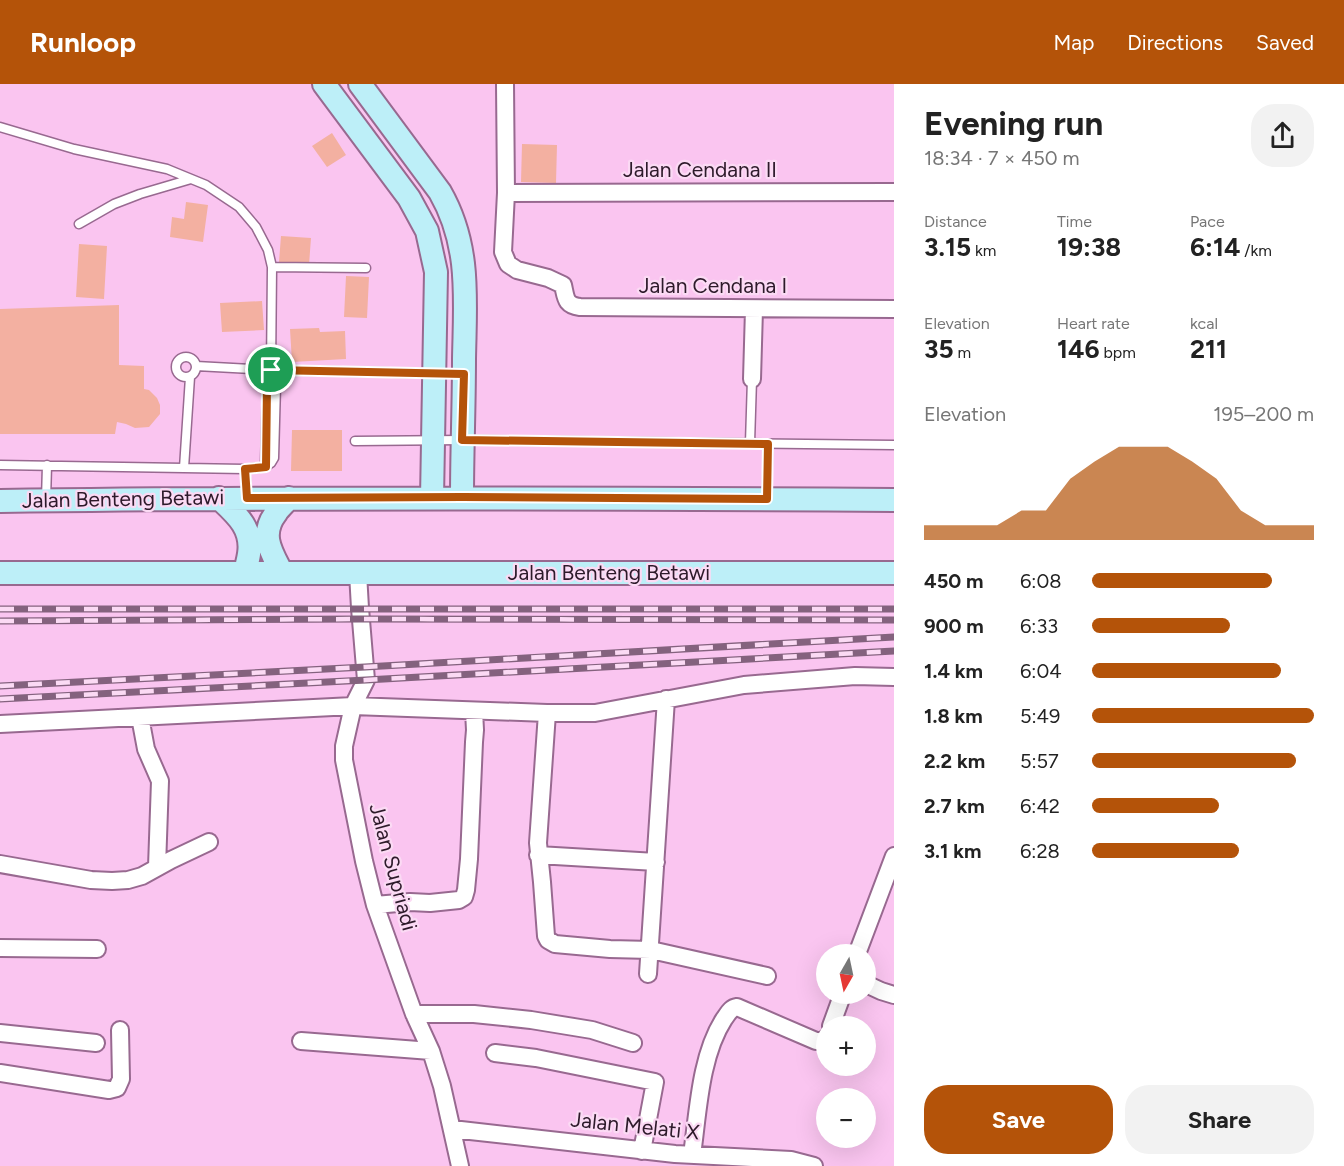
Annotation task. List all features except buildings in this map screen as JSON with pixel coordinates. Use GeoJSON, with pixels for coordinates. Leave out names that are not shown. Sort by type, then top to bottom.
{"type":"FeatureCollection","features":[{"type":"Feature","properties":{"kind":"main road"},"geometry":{"type":"LineString","coordinates":[[324,84],[409,198],[427,231],[436,272],[432,498]]}},
{"type":"Feature","properties":{"kind":"main road"},"geometry":{"type":"LineString","coordinates":[[360,84],[440,192],[449,208],[462,247],[466,282],[462,497]]}},
{"type":"Feature","properties":{"kind":"main road"},"geometry":{"type":"LineString","coordinates":[[433,416],[463,416]]}},
{"type":"Feature","properties":{"kind":"main road","name":"Jalan Benteng Betawi"},"geometry":{"type":"LineString","coordinates":[[0,501],[462,497],[894,500]]}},
{"type":"Feature","properties":{"kind":"main road"},"geometry":{"type":"LineString","coordinates":[[219,498],[238,515],[247,529],[250,542],[245,573]]}},
{"type":"Feature","properties":{"kind":"main road"},"geometry":{"type":"LineString","coordinates":[[282,573],[271,553],[268,533],[270,523],[289,498]]}},
{"type":"Feature","properties":{"kind":"main road","name":"Jalan Benteng Betawi"},"geometry":{"type":"LineString","coordinates":[[0,573],[894,573]]}},
{"type":"Feature","properties":{"kind":"street"},"geometry":{"type":"LineString","coordinates":[[505,84],[506,193]]}},
{"type":"Feature","properties":{"kind":"street","name":"Jalan Cendana II"},"geometry":{"type":"LineString","coordinates":[[506,193],[894,192]]}},
{"type":"Feature","properties":{"kind":"street","name":"Jalan Cendana I"},"geometry":{"type":"LineString","coordinates":[[506,193],[503,252],[508,264],[517,270],[548,278],[563,285],[567,301],[572,306],[894,309]]}},
{"type":"Feature","properties":{"kind":"street"},"geometry":{"type":"LineString","coordinates":[[752,379],[754,309]]}},
{"type":"Feature","properties":{"kind":"street","name":"Jalan Supriadi"},"geometry":{"type":"LineString","coordinates":[[358,573],[366,680],[353,706],[344,746],[344,760],[375,905],[414,1014],[431,1051],[442,1086],[460,1166]]}},
{"type":"Feature","properties":{"kind":"street"},"geometry":{"type":"LineString","coordinates":[[0,724],[353,706],[595,713],[744,685],[855,676],[894,677]]}},
{"type":"Feature","properties":{"kind":"street"},"geometry":{"type":"LineString","coordinates":[[648,974],[666,699]]}},
{"type":"Feature","properties":{"kind":"street"},"geometry":{"type":"LineString","coordinates":[[375,905],[437,902],[459,900],[464,897],[469,859],[476,730],[474,711]]}},
{"type":"Feature","properties":{"kind":"street"},"geometry":{"type":"LineString","coordinates":[[546,713],[538,855],[548,940],[555,944],[651,950],[766,976]]}},
{"type":"Feature","properties":{"kind":"street"},"geometry":{"type":"LineString","coordinates":[[140,717],[146,749],[160,781],[158,867]]}},
{"type":"Feature","properties":{"kind":"street"},"geometry":{"type":"LineString","coordinates":[[0,864],[91,880],[128,880],[142,876],[209,843]]}},
{"type":"Feature","properties":{"kind":"street"},"geometry":{"type":"LineString","coordinates":[[538,855],[656,862]]}},
{"type":"Feature","properties":{"kind":"street"},"geometry":{"type":"LineString","coordinates":[[861,944],[894,856]]}},
{"type":"Feature","properties":{"kind":"street"},"geometry":{"type":"LineString","coordinates":[[0,948],[97,949]]}},
{"type":"Feature","properties":{"kind":"street"},"geometry":{"type":"LineString","coordinates":[[876,989],[894,995]]}},
{"type":"Feature","properties":{"kind":"street"},"geometry":{"type":"LineString","coordinates":[[692,1155],[702,1078],[717,1030],[732,1008],[737,1006],[816,1041]]}},
{"type":"Feature","properties":{"kind":"street"},"geometry":{"type":"LineString","coordinates":[[414,1014],[474,1014],[531,1020],[592,1030],[633,1043]]}},
{"type":"Feature","properties":{"kind":"street"},"geometry":{"type":"LineString","coordinates":[[0,1073],[109,1090],[117,1088],[121,1079],[120,1030]]}},
{"type":"Feature","properties":{"kind":"street"},"geometry":{"type":"LineString","coordinates":[[0,1033],[96,1043]]}},
{"type":"Feature","properties":{"kind":"street"},"geometry":{"type":"LineString","coordinates":[[301,1041],[431,1051]]}},
{"type":"Feature","properties":{"kind":"street"},"geometry":{"type":"LineString","coordinates":[[495,1053],[536,1058],[655,1082],[642,1151]]}},
{"type":"Feature","properties":{"kind":"street","name":"Jalan Melati X"},"geometry":{"type":"LineString","coordinates":[[452,1129],[642,1151],[791,1160],[814,1166]]}},
{"type":"Feature","properties":{"kind":"lane"},"geometry":{"type":"LineString","coordinates":[[0,127],[74,149],[167,169],[206,185],[239,207],[256,227],[268,250],[272,267],[271,370]]}},
{"type":"Feature","properties":{"kind":"lane"},"geometry":{"type":"LineString","coordinates":[[79,224],[114,204],[191,179]]}},
{"type":"Feature","properties":{"kind":"lane"},"geometry":{"type":"LineString","coordinates":[[272,267],[366,268]]}},
{"type":"Feature","properties":{"kind":"lane"},"geometry":{"type":"LineString","coordinates":[[188,357],[194,360],[196,366],[194,373],[189,377],[177,374],[175,368],[181,358],[188,357]]}},
{"type":"Feature","properties":{"kind":"lane"},"geometry":{"type":"LineString","coordinates":[[196,366],[464,374]]}},
{"type":"Feature","properties":{"kind":"lane","name":"Jalan Benteng Betawi"},"geometry":{"type":"LineString","coordinates":[[0,465],[245,469],[266,467],[267,386],[271,370]]}},
{"type":"Feature","properties":{"kind":"lane"},"geometry":{"type":"LineString","coordinates":[[184,468],[189,377]]}},
{"type":"Feature","properties":{"kind":"lane"},"geometry":{"type":"LineString","coordinates":[[750,443],[752,379]]}},
{"type":"Feature","properties":{"kind":"lane"},"geometry":{"type":"LineString","coordinates":[[355,441],[894,445]]}},
{"type":"Feature","properties":{"kind":"lane"},"geometry":{"type":"LineString","coordinates":[[767,499],[768,444]]}},
{"type":"Feature","properties":{"kind":"lane"},"geometry":{"type":"LineString","coordinates":[[46,500],[47,465]]}},
{"type":"Feature","properties":{"kind":"lane"},"geometry":{"type":"LineString","coordinates":[[245,469],[247,498]]}},
{"type":"Feature","properties":{"kind":"railway"},"geometry":{"type":"LineString","coordinates":[[0,609],[894,609]]}},
{"type":"Feature","properties":{"kind":"railway"},"geometry":{"type":"LineString","coordinates":[[0,621],[894,620]]}},
{"type":"Feature","properties":{"kind":"railway"},"geometry":{"type":"LineString","coordinates":[[0,686],[894,637]]}},
{"type":"Feature","properties":{"kind":"railway"},"geometry":{"type":"LineString","coordinates":[[0,699],[894,651]]}},
{"type":"Feature","properties":{"kind":"route"},"geometry":{"type":"LineString","coordinates":[[271,370],[464,374],[462,440],[768,444],[767,499],[247,498],[245,469],[266,467],[267,386],[271,370]]}}]}
